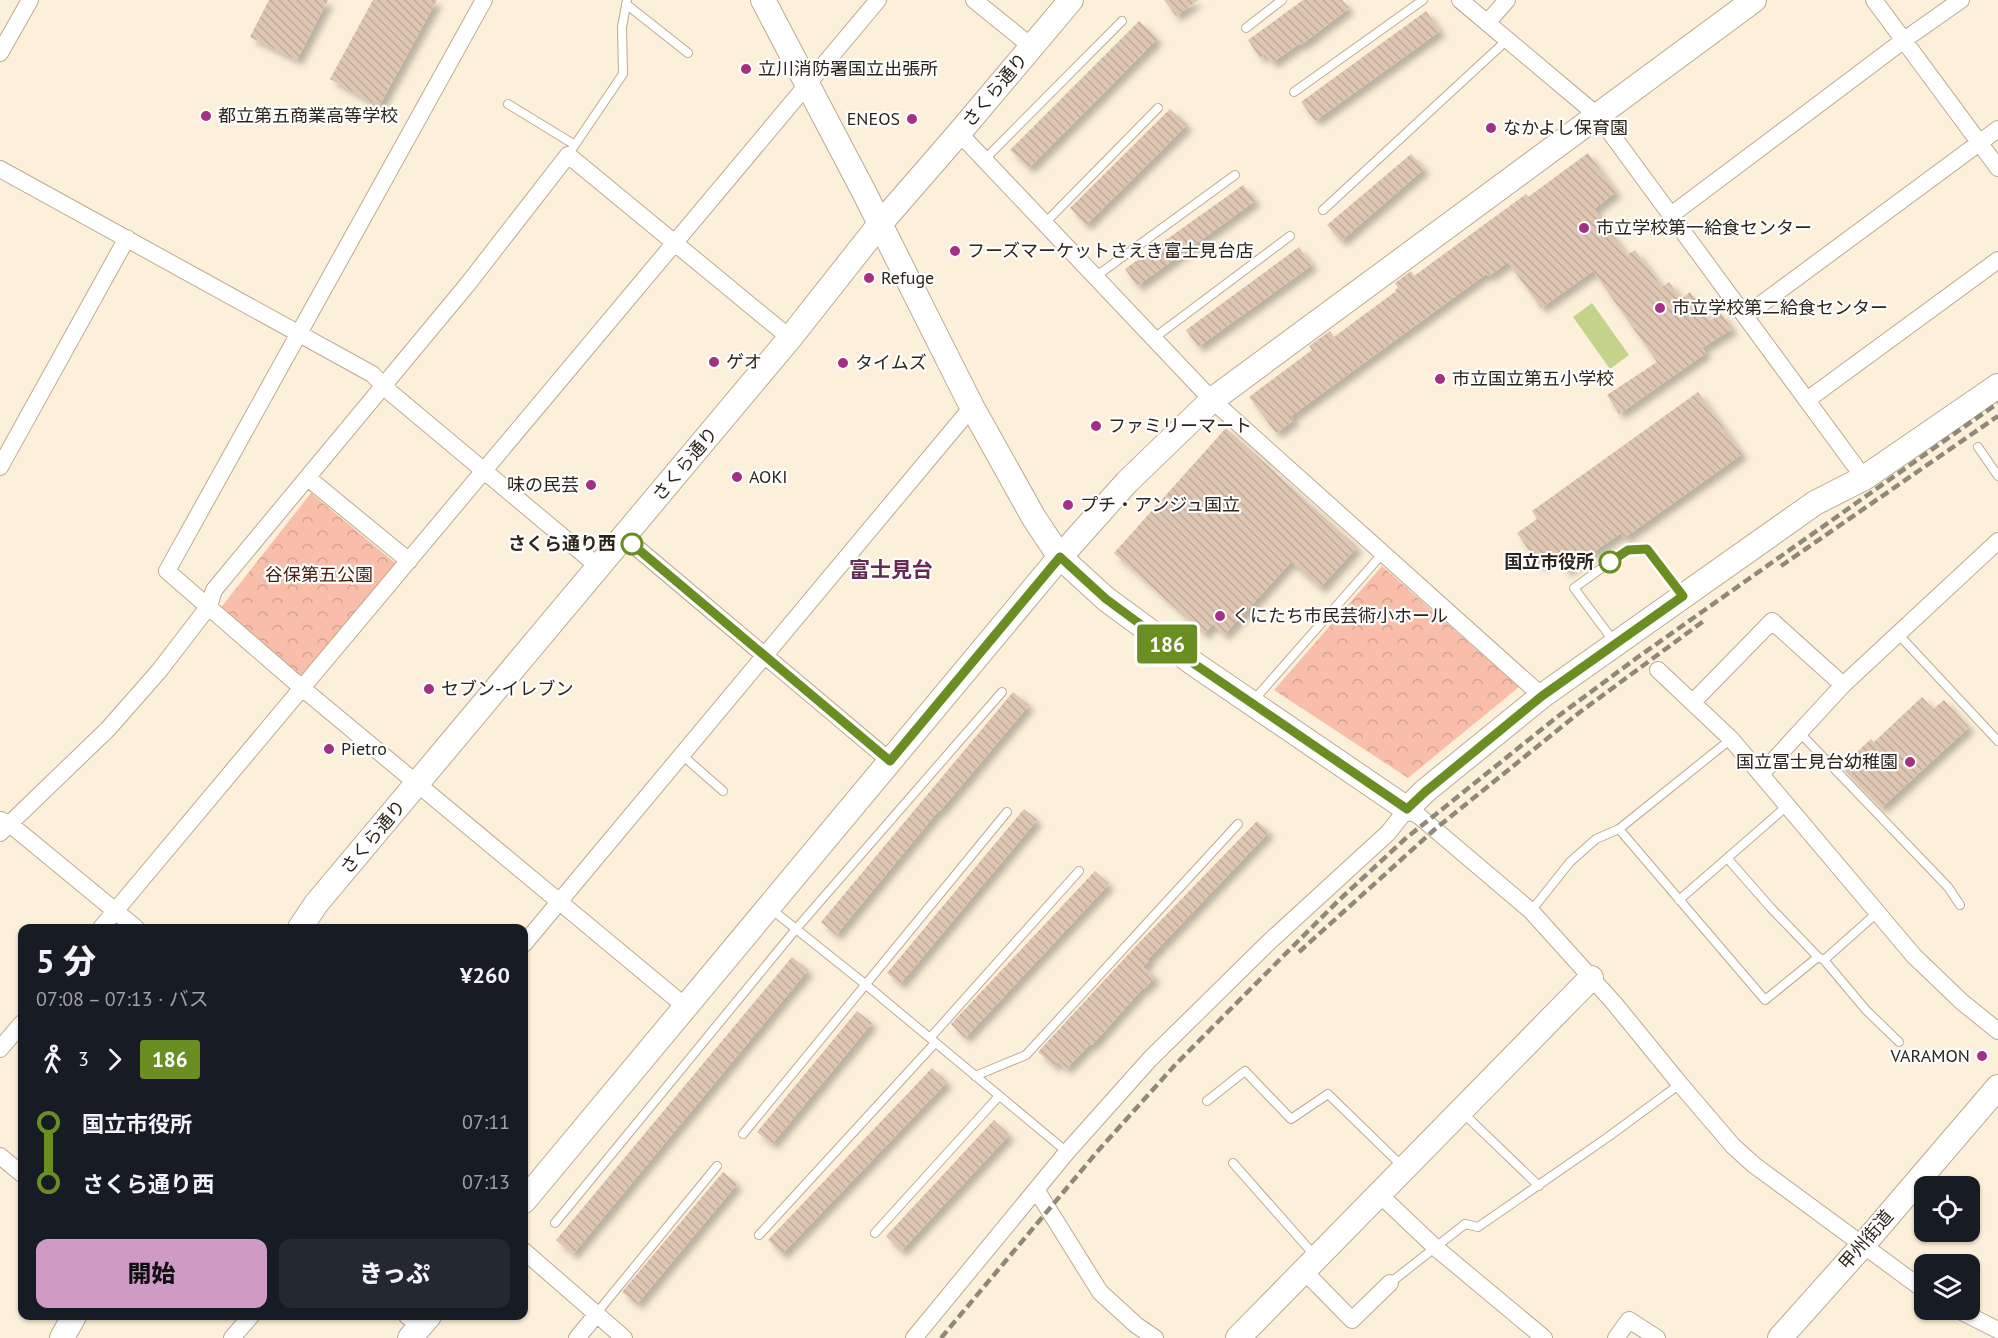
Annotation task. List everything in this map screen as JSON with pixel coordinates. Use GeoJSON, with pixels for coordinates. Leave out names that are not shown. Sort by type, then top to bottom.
{"type":"FeatureCollection","features":[{"type":"Feature","properties":{"kind":"street"},"geometry":{"type":"LineString","coordinates":[[0,53],[30,0]]}},
{"type":"Feature","properties":{"kind":"street"},"geometry":{"type":"LineString","coordinates":[[484,0],[167,571],[417,785],[686,1006]]}},
{"type":"Feature","properties":{"kind":"street"},"geometry":{"type":"LineString","coordinates":[[763,0],[972,407],[1034,518],[1060,557],[1106,599],[1251,704],[1419,816],[1531,911],[1614,1003],[1733,1146],[1914,1284]]}},
{"type":"Feature","properties":{"kind":"street"},"geometry":{"type":"LineString","coordinates":[[104,924],[878,0]]}},
{"type":"Feature","properties":{"kind":"street"},"geometry":{"type":"LineString","coordinates":[[974,0],[1032,47]]}},
{"type":"Feature","properties":{"kind":"street","name":"さくら通り"},"geometry":{"type":"LineString","coordinates":[[303,924],[316,904],[790,338],[880,224],[1071,0]]}},
{"type":"Feature","properties":{"kind":"street"},"geometry":{"type":"LineString","coordinates":[[1460,0],[1598,116],[1864,478]]}},
{"type":"Feature","properties":{"kind":"street"},"geometry":{"type":"LineString","coordinates":[[1487,23],[1507,0]]}},
{"type":"Feature","properties":{"kind":"street"},"geometry":{"type":"LineString","coordinates":[[528,1196],[1060,557],[1127,482],[1212,399],[1754,0]]}},
{"type":"Feature","properties":{"kind":"street"},"geometry":{"type":"LineString","coordinates":[[1874,0],[1998,168]]}},
{"type":"Feature","properties":{"kind":"street"},"geometry":{"type":"LineString","coordinates":[[1671,215],[1904,40],[1961,0]]}},
{"type":"Feature","properties":{"kind":"street"},"geometry":{"type":"LineString","coordinates":[[1745,316],[1998,129]]}},
{"type":"Feature","properties":{"kind":"street"},"geometry":{"type":"LineString","coordinates":[[959,133],[1212,399],[1542,696]]}},
{"type":"Feature","properties":{"kind":"street"},"geometry":{"type":"LineString","coordinates":[[131,924],[4,826],[108,729],[159,671],[209,606],[214,590],[385,386],[572,150],[675,243],[790,338]]}},
{"type":"Feature","properties":{"kind":"street"},"geometry":{"type":"LineString","coordinates":[[0,169],[372,374],[391,393],[599,567]]}},
{"type":"Feature","properties":{"kind":"street"},"geometry":{"type":"LineString","coordinates":[[0,467],[127,238]]}},
{"type":"Feature","properties":{"kind":"street"},"geometry":{"type":"LineString","coordinates":[[1807,400],[1998,260]]}},
{"type":"Feature","properties":{"kind":"street"},"geometry":{"type":"LineString","coordinates":[[914,1338],[1067,1152],[1150,1059],[1270,940],[1388,833],[1407,809],[1425,792],[1542,696],[1615,644],[1815,503],[1864,478],[1998,386]]}},
{"type":"Feature","properties":{"kind":"street"},"geometry":{"type":"LineString","coordinates":[[528,939],[972,407]]}},
{"type":"Feature","properties":{"kind":"street"},"geometry":{"type":"LineString","coordinates":[[308,478],[409,561]]}},
{"type":"Feature","properties":{"kind":"street"},"geometry":{"type":"LineString","coordinates":[[624,537],[890,761]]}},
{"type":"Feature","properties":{"kind":"street"},"geometry":{"type":"LineString","coordinates":[[1762,773],[1843,684],[1998,541]]}},
{"type":"Feature","properties":{"kind":"street"},"geometry":{"type":"LineString","coordinates":[[1693,702],[1772,621],[1843,684]]}},
{"type":"Feature","properties":{"kind":"street"},"geometry":{"type":"LineString","coordinates":[[1658,670],[1731,739],[1762,773],[1787,806],[1914,956],[1962,1002],[1998,1031]]}},
{"type":"Feature","properties":{"kind":"street"},"geometry":{"type":"LineString","coordinates":[[1238,1338],[1591,978]]}},
{"type":"Feature","properties":{"kind":"street"},"geometry":{"type":"LineString","coordinates":[[0,1049],[18,1028]]}},
{"type":"Feature","properties":{"kind":"street","name":"甲州街道"},"geometry":{"type":"LineString","coordinates":[[1780,1338],[1998,1087]]}},
{"type":"Feature","properties":{"kind":"street"},"geometry":{"type":"LineString","coordinates":[[0,1156],[18,1171]]}},
{"type":"Feature","properties":{"kind":"street"},"geometry":{"type":"LineString","coordinates":[[1037,1191],[1100,1292],[1136,1325],[1155,1338]]}},
{"type":"Feature","properties":{"kind":"street"},"geometry":{"type":"LineString","coordinates":[[1379,1194],[1436,1248],[1544,1338]]}},
{"type":"Feature","properties":{"kind":"street"},"geometry":{"type":"LineString","coordinates":[[528,1255],[624,1338]]}},
{"type":"Feature","properties":{"kind":"street"},"geometry":{"type":"LineString","coordinates":[[1310,1264],[1352,1320],[1390,1282]]}},
{"type":"Feature","properties":{"kind":"street"},"geometry":{"type":"LineString","coordinates":[[577,1338],[596,1315]]}},
{"type":"Feature","properties":{"kind":"street"},"geometry":{"type":"LineString","coordinates":[[62,1338],[72,1320]]}},
{"type":"Feature","properties":{"kind":"street"},"geometry":{"type":"LineString","coordinates":[[232,1338],[248,1320]]}},
{"type":"Feature","properties":{"kind":"street"},"geometry":{"type":"LineString","coordinates":[[1616,1338],[1629,1320],[1657,1338]]}},
{"type":"Feature","properties":{"kind":"street"},"geometry":{"type":"LineString","coordinates":[[1978,1320],[1998,1330]]}},
{"type":"Feature","properties":{"kind":"lane"},"geometry":{"type":"LineString","coordinates":[[1246,28],[1282,0]]}},
{"type":"Feature","properties":{"kind":"lane"},"geometry":{"type":"LineString","coordinates":[[1294,92],[1423,0]]}},
{"type":"Feature","properties":{"kind":"lane"},"geometry":{"type":"LineString","coordinates":[[626,2],[688,53]]}},
{"type":"Feature","properties":{"kind":"lane"},"geometry":{"type":"LineString","coordinates":[[508,104],[572,150],[623,74],[622,27],[626,2]]}},
{"type":"Feature","properties":{"kind":"lane"},"geometry":{"type":"LineString","coordinates":[[984,160],[1122,21]]}},
{"type":"Feature","properties":{"kind":"lane"},"geometry":{"type":"LineString","coordinates":[[1323,210],[1507,40]]}},
{"type":"Feature","properties":{"kind":"lane"},"geometry":{"type":"LineString","coordinates":[[1045,223],[1158,108]]}},
{"type":"Feature","properties":{"kind":"lane"},"geometry":{"type":"LineString","coordinates":[[1095,276],[1235,175]]}},
{"type":"Feature","properties":{"kind":"lane"},"geometry":{"type":"LineString","coordinates":[[1154,338],[1290,236]]}},
{"type":"Feature","properties":{"kind":"lane"},"geometry":{"type":"LineString","coordinates":[[1977,447],[1998,477]]}},
{"type":"Feature","properties":{"kind":"lane"},"geometry":{"type":"LineString","coordinates":[[1615,644],[1574,588],[1618,556],[1628,550],[1647,549],[1683,596]]}},
{"type":"Feature","properties":{"kind":"lane"},"geometry":{"type":"LineString","coordinates":[[1251,704],[1383,553]]}},
{"type":"Feature","properties":{"kind":"lane"},"geometry":{"type":"LineString","coordinates":[[1898,634],[1998,741]]}},
{"type":"Feature","properties":{"kind":"lane"},"geometry":{"type":"LineString","coordinates":[[555,1223],[796,929],[1002,692]]}},
{"type":"Feature","properties":{"kind":"lane"},"geometry":{"type":"LineString","coordinates":[[1799,732],[1948,887],[1960,905]]}},
{"type":"Feature","properties":{"kind":"lane"},"geometry":{"type":"LineString","coordinates":[[1531,911],[1570,862],[1596,839],[1619,829],[1731,739]]}},
{"type":"Feature","properties":{"kind":"lane"},"geometry":{"type":"LineString","coordinates":[[682,755],[723,791]]}},
{"type":"Feature","properties":{"kind":"lane"},"geometry":{"type":"LineString","coordinates":[[1679,900],[1787,806]]}},
{"type":"Feature","properties":{"kind":"lane"},"geometry":{"type":"LineString","coordinates":[[743,1134],[1007,812]]}},
{"type":"Feature","properties":{"kind":"lane"},"geometry":{"type":"LineString","coordinates":[[975,1076],[1026,1055],[1239,824]]}},
{"type":"Feature","properties":{"kind":"lane"},"geometry":{"type":"LineString","coordinates":[[1619,829],[1765,1000],[1821,959],[1878,912]]}},
{"type":"Feature","properties":{"kind":"lane"},"geometry":{"type":"LineString","coordinates":[[1728,859],[1866,1010],[1899,1042]]}},
{"type":"Feature","properties":{"kind":"lane"},"geometry":{"type":"LineString","coordinates":[[759,1235],[1079,871]]}},
{"type":"Feature","properties":{"kind":"lane"},"geometry":{"type":"LineString","coordinates":[[768,907],[865,984],[1067,1152]]}},
{"type":"Feature","properties":{"kind":"lane"},"geometry":{"type":"LineString","coordinates":[[1207,1101],[1245,1071],[1291,1119],[1328,1094],[1405,1168]]}},
{"type":"Feature","properties":{"kind":"lane"},"geometry":{"type":"LineString","coordinates":[[1390,1282],[1465,1224],[1478,1227],[1680,1084]]}},
{"type":"Feature","properties":{"kind":"lane"},"geometry":{"type":"LineString","coordinates":[[875,1233],[999,1096]]}},
{"type":"Feature","properties":{"kind":"lane"},"geometry":{"type":"LineString","coordinates":[[1461,1111],[1539,1186]]}},
{"type":"Feature","properties":{"kind":"lane"},"geometry":{"type":"LineString","coordinates":[[1233,1163],[1310,1264]]}},
{"type":"Feature","properties":{"kind":"lane"},"geometry":{"type":"LineString","coordinates":[[596,1315],[717,1166]]}},
{"type":"Feature","properties":{"kind":"green space","name":"谷保第五公園"},"geometry":{"type":"Polygon","coordinates":[[[311,493],[400,567],[303,682],[219,610],[311,493]]]}},
{"type":"Feature","properties":{"kind":"green space"},"geometry":{"type":"Polygon","coordinates":[[[1382,566],[1519,687],[1408,778],[1274,690],[1382,566]]]}},
{"type":"Feature","properties":{"kind":"shaded area"},"geometry":{"type":"Polygon","coordinates":[[[1592,303],[1629,355],[1610,369],[1573,317],[1592,303]]]}},
{"type":"Feature","properties":{"kind":"building"},"geometry":{"type":"Polygon","coordinates":[[[269,0],[328,0],[297,60],[250,37],[269,0]]]}},
{"type":"Feature","properties":{"kind":"building"},"geometry":{"type":"Polygon","coordinates":[[[373,0],[437,0],[379,106],[330,79],[373,0]]]}},
{"type":"Feature","properties":{"kind":"building"},"geometry":{"type":"Polygon","coordinates":[[[1164,0],[1198,0],[1176,16],[1164,0]]]}},
{"type":"Feature","properties":{"kind":"building"},"geometry":{"type":"Polygon","coordinates":[[[1303,0],[1342,0],[1349,8],[1301,45],[1300,43],[1272,63],[1265,54],[1260,58],[1248,40],[1303,0]]]}},
{"type":"Feature","properties":{"kind":"building"},"geometry":{"type":"Polygon","coordinates":[[[1426,11],[1440,31],[1315,121],[1301,102],[1426,11]]]}},
{"type":"Feature","properties":{"kind":"building"},"geometry":{"type":"Polygon","coordinates":[[[1139,21],[1157,39],[1029,168],[1010,150],[1139,21]]]}},
{"type":"Feature","properties":{"kind":"building"},"geometry":{"type":"Polygon","coordinates":[[[1170,109],[1187,125],[1086,225],[1070,208],[1170,109]]]}},
{"type":"Feature","properties":{"kind":"building"},"geometry":{"type":"Polygon","coordinates":[[[1588,153],[1616,192],[1594,209],[1627,255],[1635,250],[1662,287],[1669,282],[1681,299],[1690,292],[1710,321],[1721,313],[1732,329],[1702,348],[1706,353],[1619,414],[1607,395],[1657,362],[1593,271],[1541,308],[1508,262],[1489,276],[1486,274],[1291,416],[1294,420],[1276,433],[1249,397],[1312,350],[1309,346],[1330,331],[1334,337],[1396,291],[1398,288],[1395,283],[1411,271],[1414,276],[1526,194],[1528,197],[1588,153]]]}},
{"type":"Feature","properties":{"kind":"building"},"geometry":{"type":"Polygon","coordinates":[[[1411,154],[1424,169],[1341,241],[1327,225],[1411,154]]]}},
{"type":"Feature","properties":{"kind":"building"},"geometry":{"type":"Polygon","coordinates":[[[1243,185],[1255,201],[1137,286],[1125,269],[1243,185]]]}},
{"type":"Feature","properties":{"kind":"building"},"geometry":{"type":"Polygon","coordinates":[[[1299,247],[1312,265],[1198,347],[1186,330],[1299,247]]]}},
{"type":"Feature","properties":{"kind":"building","name":"国立市役所"},"geometry":{"type":"Polygon","coordinates":[[[1698,392],[1742,454],[1624,538],[1621,533],[1566,571],[1554,554],[1539,565],[1517,533],[1537,519],[1532,511],[1698,392]]]}},
{"type":"Feature","properties":{"kind":"building"},"geometry":{"type":"Polygon","coordinates":[[[1226,428],[1357,547],[1320,588],[1291,562],[1224,635],[1213,624],[1204,634],[1114,553],[1226,428]]]}},
{"type":"Feature","properties":{"kind":"building"},"geometry":{"type":"Polygon","coordinates":[[[1013,692],[1029,705],[836,935],[821,922],[1013,692]]]}},
{"type":"Feature","properties":{"kind":"building"},"geometry":{"type":"Polygon","coordinates":[[[1922,697],[1933,709],[1944,700],[1969,727],[1881,808],[1843,769],[1847,765],[1845,763],[1871,739],[1874,742],[1922,697]]]}},
{"type":"Feature","properties":{"kind":"building"},"geometry":{"type":"Polygon","coordinates":[[[1024,809],[1037,820],[900,984],[887,973],[1024,809]]]}},
{"type":"Feature","properties":{"kind":"building"},"geometry":{"type":"Polygon","coordinates":[[[1257,821],[1269,832],[1148,959],[1149,961],[1143,967],[1155,977],[1092,1045],[1090,1044],[1066,1069],[1058,1062],[1054,1066],[1038,1052],[1135,947],[1257,821]]]}},
{"type":"Feature","properties":{"kind":"building"},"geometry":{"type":"Polygon","coordinates":[[[1095,871],[1109,884],[965,1038],[951,1024],[1095,871]]]}},
{"type":"Feature","properties":{"kind":"building"},"geometry":{"type":"Polygon","coordinates":[[[792,957],[808,970],[573,1254],[556,1240],[792,957]]]}},
{"type":"Feature","properties":{"kind":"building"},"geometry":{"type":"Polygon","coordinates":[[[857,1011],[872,1023],[772,1144],[757,1132],[857,1011]]]}},
{"type":"Feature","properties":{"kind":"building"},"geometry":{"type":"Polygon","coordinates":[[[932,1068],[947,1082],[782,1254],[768,1240],[932,1068]]]}},
{"type":"Feature","properties":{"kind":"building"},"geometry":{"type":"Polygon","coordinates":[[[994,1120],[1009,1135],[901,1251],[886,1236],[994,1120]]]}},
{"type":"Feature","properties":{"kind":"building"},"geometry":{"type":"Polygon","coordinates":[[[723,1172],[737,1184],[637,1304],[622,1292],[723,1172]]]}},
{"type":"Feature","properties":{"kind":"railway"},"geometry":{"type":"LineString","coordinates":[[941,1338],[1097,1152],[1175,1065],[1338,901],[1405,839],[1557,717],[1638,657],[1998,403]]}},
{"type":"Feature","properties":{"kind":"railway"},"geometry":{"type":"LineString","coordinates":[[1781,566],[1998,416]]}},
{"type":"Feature","properties":{"kind":"railway"},"geometry":{"type":"LineString","coordinates":[[1299,952],[1434,830],[1580,712],[1705,620]]}},
{"type":"Feature","properties":{"kind":"bus line","name":"186"},"geometry":{"type":"LineString","coordinates":[[632,544],[890,761],[1060,557],[1106,599],[1193,663],[1407,809],[1542,696],[1683,596],[1647,549],[1628,550],[1610,562]]}},
{"type":"Feature","properties":{"kind":"place","name":"立川消防署国立出張所"},"geometry":{"type":"Point","coordinates":[746,69]}},
{"type":"Feature","properties":{"kind":"place","name":"都立第五商業高等学校"},"geometry":{"type":"Point","coordinates":[206,116]}},
{"type":"Feature","properties":{"kind":"place","name":"ENEOS"},"geometry":{"type":"Point","coordinates":[912,119]}},
{"type":"Feature","properties":{"kind":"place","name":"なかよし保育園"},"geometry":{"type":"Point","coordinates":[1491,128]}},
{"type":"Feature","properties":{"kind":"place","name":"市立学校第一給食センター"},"geometry":{"type":"Point","coordinates":[1584,228]}},
{"type":"Feature","properties":{"kind":"place","name":"フーズマーケットさえき富士見台店"},"geometry":{"type":"Point","coordinates":[955,251]}},
{"type":"Feature","properties":{"kind":"place","name":"Refuge"},"geometry":{"type":"Point","coordinates":[869,278]}},
{"type":"Feature","properties":{"kind":"place","name":"市立学校第二給食センター"},"geometry":{"type":"Point","coordinates":[1660,308]}},
{"type":"Feature","properties":{"kind":"place","name":"ゲオ"},"geometry":{"type":"Point","coordinates":[714,362]}},
{"type":"Feature","properties":{"kind":"place","name":"タイムズ"},"geometry":{"type":"Point","coordinates":[843,363]}},
{"type":"Feature","properties":{"kind":"place","name":"市立国立第五小学校"},"geometry":{"type":"Point","coordinates":[1440,379]}},
{"type":"Feature","properties":{"kind":"place","name":"ファミリーマート"},"geometry":{"type":"Point","coordinates":[1096,426]}},
{"type":"Feature","properties":{"kind":"place","name":"AOKI"},"geometry":{"type":"Point","coordinates":[737,477]}},
{"type":"Feature","properties":{"kind":"place","name":"味の民芸"},"geometry":{"type":"Point","coordinates":[591,485]}},
{"type":"Feature","properties":{"kind":"place","name":"プチ・アンジュ国立"},"geometry":{"type":"Point","coordinates":[1068,505]}},
{"type":"Feature","properties":{"kind":"place","name":"さくら通り西"},"geometry":{"type":"Point","coordinates":[632,544]}},
{"type":"Feature","properties":{"kind":"place","name":"国立市役所"},"geometry":{"type":"Point","coordinates":[1610,562]}},
{"type":"Feature","properties":{"kind":"place","name":"くにたち市民芸術小ホール"},"geometry":{"type":"Point","coordinates":[1220,616]}},
{"type":"Feature","properties":{"kind":"place","name":"セブン-イレブン"},"geometry":{"type":"Point","coordinates":[429,689]}},
{"type":"Feature","properties":{"kind":"place","name":"Pietro"},"geometry":{"type":"Point","coordinates":[329,749]}},
{"type":"Feature","properties":{"kind":"place","name":"国立冨士見台幼稚園"},"geometry":{"type":"Point","coordinates":[1910,762]}},
{"type":"Feature","properties":{"kind":"place","name":"VARAMON"},"geometry":{"type":"Point","coordinates":[1982,1056]}},
{"type":"Feature","properties":{"kind":"district","name":"富士見台"},"geometry":{"type":"Point","coordinates":[891,570]}}]}
